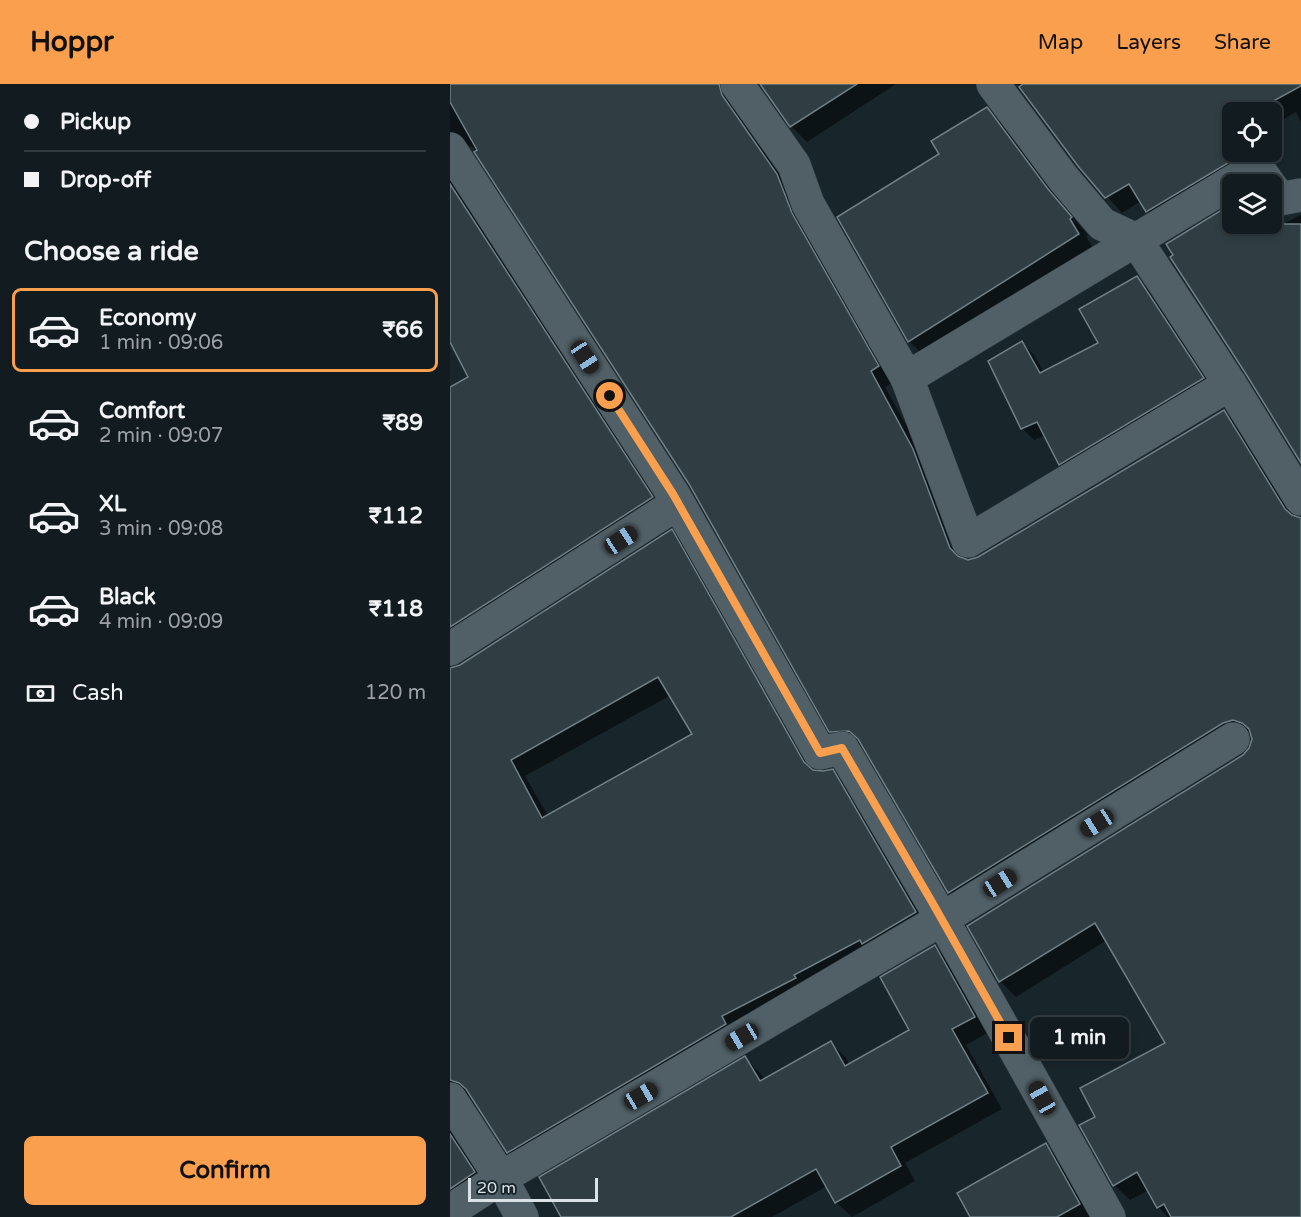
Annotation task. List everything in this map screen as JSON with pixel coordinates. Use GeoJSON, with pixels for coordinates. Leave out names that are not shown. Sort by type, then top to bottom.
{"type":"FeatureCollection","features":[{"type":"Feature","properties":{"kind":"street"},"geometry":{"type":"LineString","coordinates":[[737,84],[794,165],[808,204],[907,378],[968,541],[1230,384]]}},
{"type":"Feature","properties":{"kind":"street"},"geometry":{"type":"LineString","coordinates":[[993,84],[1063,178],[1102,224],[1136,240],[1230,384],[1301,499]]}},
{"type":"Feature","properties":{"kind":"street"},"geometry":{"type":"LineString","coordinates":[[450,149],[678,503],[820,753],[842,748],[942,919],[1109,1217]]}},
{"type":"Feature","properties":{"kind":"street"},"geometry":{"type":"LineString","coordinates":[[1247,174],[1257,168],[1262,174]]}},
{"type":"Feature","properties":{"kind":"street"},"geometry":{"type":"LineString","coordinates":[[907,378],[1222,189]]}},
{"type":"Feature","properties":{"kind":"street"},"geometry":{"type":"LineString","coordinates":[[1282,199],[1301,195]]}},
{"type":"Feature","properties":{"kind":"street"},"geometry":{"type":"LineString","coordinates":[[450,649],[678,503]]}},
{"type":"Feature","properties":{"kind":"street"},"geometry":{"type":"LineString","coordinates":[[450,1211],[501,1178],[942,919],[1233,739]]}},
{"type":"Feature","properties":{"kind":"street"},"geometry":{"type":"LineString","coordinates":[[450,1099],[501,1178],[522,1217]]}},
{"type":"Feature","properties":{"kind":"building"},"geometry":{"type":"Polygon","coordinates":[[[450,84],[719,84],[722,95],[777,174],[792,213],[879,366],[871,371],[913,449],[950,548],[958,556],[968,560],[978,557],[1224,410],[1285,509],[1301,518],[1301,1217],[1171,1217],[1164,1204],[1157,1208],[1137,1172],[1113,1186],[1079,1125],[1095,1117],[1080,1088],[1165,1043],[1095,923],[999,982],[967,926],[1243,755],[1252,739],[1249,729],[1233,720],[1223,723],[948,893],[858,739],[849,731],[829,732],[689,484],[474,152],[477,150],[450,102],[450,84]]]}},
{"type":"Feature","properties":{"kind":"building"},"geometry":{"type":"Polygon","coordinates":[[[760,84],[857,84],[790,127],[760,84]]]}},
{"type":"Feature","properties":{"kind":"building"},"geometry":{"type":"Polygon","coordinates":[[[1023,84],[1301,84],[1271,102],[1222,102],[1222,162],[1230,162],[1146,212],[1129,184],[1105,198],[1019,87],[1023,84]]]}},
{"type":"Feature","properties":{"kind":"building"},"geometry":{"type":"Polygon","coordinates":[[[987,107],[1048,189],[1072,217],[1070,219],[1079,234],[908,342],[837,217],[939,154],[931,141],[987,107]]]}},
{"type":"Feature","properties":{"kind":"building"},"geometry":{"type":"Polygon","coordinates":[[[450,184],[653,497],[450,627],[450,387],[468,377],[450,342],[450,184]]]}},
{"type":"Feature","properties":{"kind":"building"},"geometry":{"type":"Polygon","coordinates":[[[1222,210],[1222,234],[1282,234],[1282,224],[1301,224],[1301,463],[1170,257],[1173,255],[1166,244],[1222,210]]]}},
{"type":"Feature","properties":{"kind":"building"},"geometry":{"type":"Polygon","coordinates":[[[1137,276],[1204,378],[1059,465],[1037,422],[1021,429],[988,361],[1022,341],[1040,373],[1098,343],[1079,309],[1137,276]]]}},
{"type":"Feature","properties":{"kind":"building"},"geometry":{"type":"Polygon","coordinates":[[[672,529],[804,762],[813,770],[833,769],[916,912],[862,944],[860,940],[794,975],[796,978],[722,1016],[726,1024],[507,1153],[466,1089],[450,1080],[450,668],[460,665],[672,529]],[[658,677],[511,760],[542,818],[692,734],[658,677]]]}},
{"type":"Feature","properties":{"kind":"building"},"geometry":{"type":"Polygon","coordinates":[[[935,945],[975,1017],[952,1029],[988,1093],[891,1147],[901,1166],[835,1203],[816,1169],[731,1217],[561,1217],[539,1177],[745,1056],[760,1081],[831,1041],[845,1066],[909,1030],[880,977],[935,945]]]}},
{"type":"Feature","properties":{"kind":"building"},"geometry":{"type":"Polygon","coordinates":[[[450,1134],[475,1172],[450,1189],[450,1134]]]}},
{"type":"Feature","properties":{"kind":"building"},"geometry":{"type":"Polygon","coordinates":[[[1046,1143],[1080,1204],[1057,1217],[970,1217],[957,1193],[1046,1143]]]}},
{"type":"Feature","properties":{"kind":"route"},"geometry":{"type":"LineString","coordinates":[[610,396],[673,494],[820,753],[842,748],[1009,1038]]}}]}
